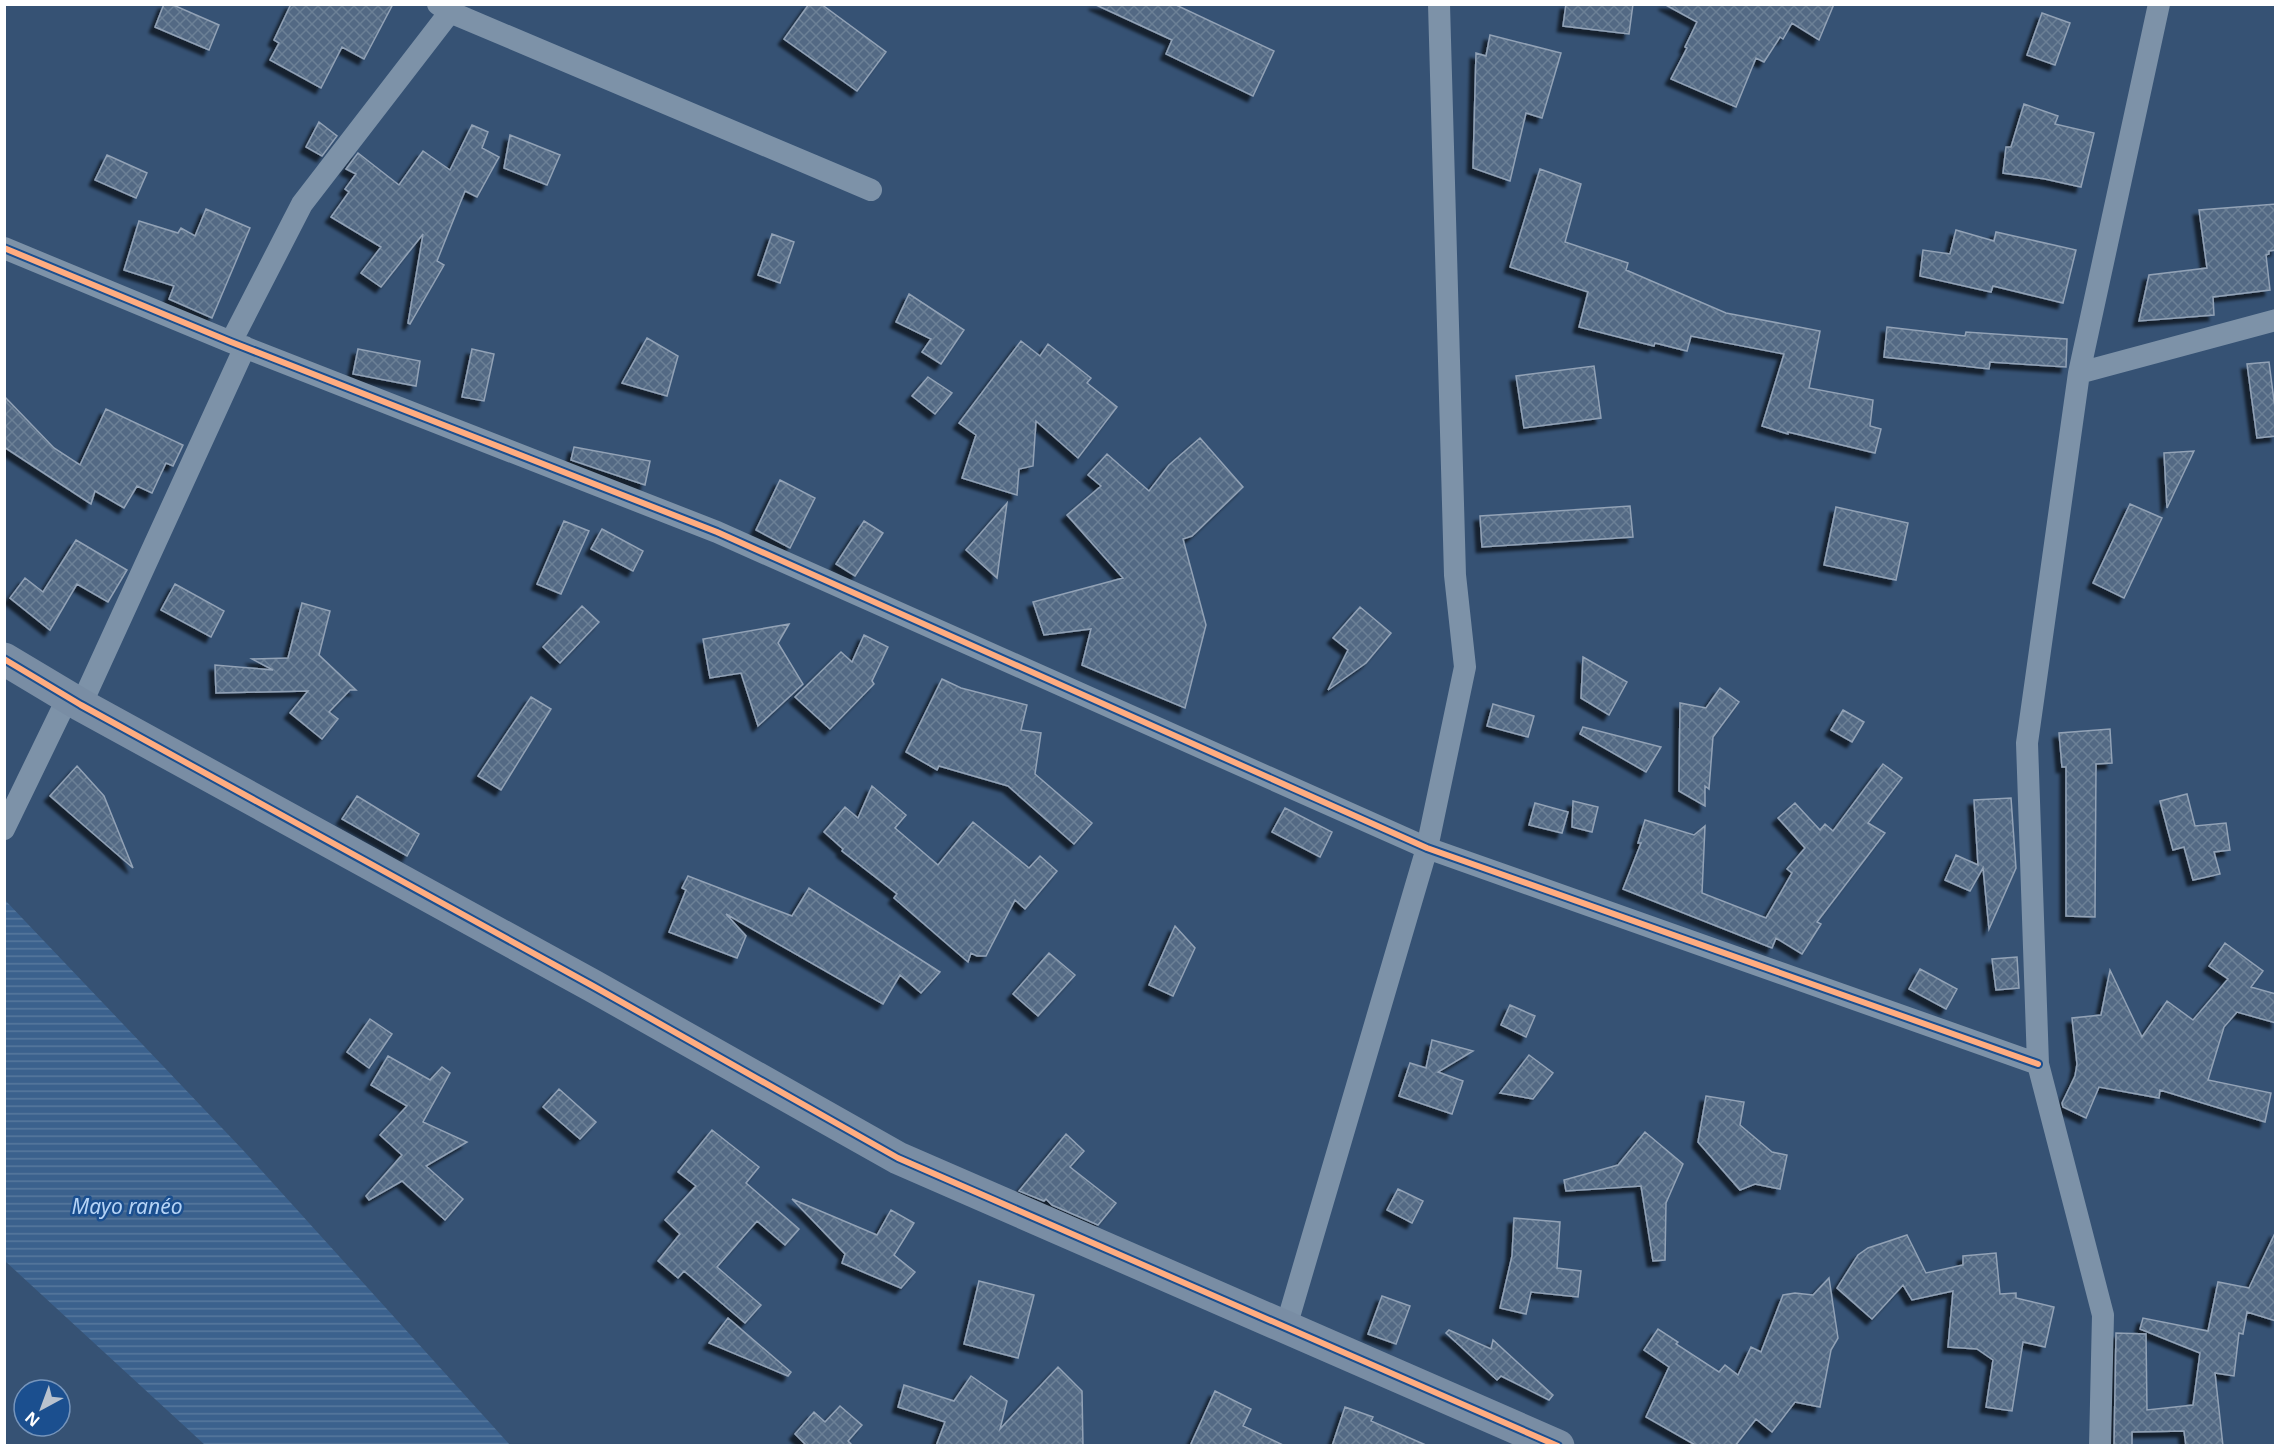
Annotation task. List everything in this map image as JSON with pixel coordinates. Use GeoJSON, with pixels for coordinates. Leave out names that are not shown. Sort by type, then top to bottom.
{"type":"FeatureCollection","features":[{"type":"Feature","properties":{"kind":"street"},"geometry":{"type":"LineString","coordinates":[[1286,1327],[1427,848],[1465,667],[1455,575],[1439,4]]}},
{"type":"Feature","properties":{"kind":"street"},"geometry":{"type":"LineString","coordinates":[[2100,1446],[2103,1315],[2038,1064],[2027,743],[2079,373],[2159,4]]}},
{"type":"Feature","properties":{"kind":"street"},"geometry":{"type":"LineString","coordinates":[[4,829],[74,701],[302,204],[444,8],[871,190]]}},
{"type":"Feature","properties":{"kind":"street"},"geometry":{"type":"LineString","coordinates":[[4,248],[238,344],[717,532],[1427,848],[2038,1064]]}},
{"type":"Feature","properties":{"kind":"street"},"geometry":{"type":"LineString","coordinates":[[2079,373],[2276,320]]}},
{"type":"Feature","properties":{"kind":"street"},"geometry":{"type":"LineString","coordinates":[[4,659],[74,701],[593,986],[898,1158],[1558,1446]]}},
{"type":"Feature","properties":{"kind":"water","name":"Mayo ranéo"},"geometry":{"type":"Polygon","coordinates":[[[4,899],[242,1149],[510,1445],[205,1445],[5,1261],[4,899]]]}},
{"type":"Feature","properties":{"kind":"building"},"geometry":{"type":"Polygon","coordinates":[[[164,4],[171,4],[219,25],[209,50],[155,27],[164,4]]]}},
{"type":"Feature","properties":{"kind":"building"},"geometry":{"type":"Polygon","coordinates":[[[291,4],[393,4],[364,59],[342,47],[321,88],[270,60],[279,43],[274,40],[291,4]]]}},
{"type":"Feature","properties":{"kind":"building"},"geometry":{"type":"Polygon","coordinates":[[[809,4],[821,4],[886,52],[857,91],[784,39],[809,4]]]}},
{"type":"Feature","properties":{"kind":"building"},"geometry":{"type":"Polygon","coordinates":[[[1094,4],[1174,4],[1274,51],[1253,96],[1166,54],[1172,40],[1094,4]]]}},
{"type":"Feature","properties":{"kind":"building"},"geometry":{"type":"Polygon","coordinates":[[[1566,4],[1633,4],[1629,34],[1563,26],[1566,4]]]}},
{"type":"Feature","properties":{"kind":"building"},"geometry":{"type":"Polygon","coordinates":[[[1664,4],[1834,4],[1819,40],[1792,23],[1783,39],[1780,37],[1764,62],[1756,58],[1736,107],[1671,79],[1697,22],[1664,4]]]}},
{"type":"Feature","properties":{"kind":"building"},"geometry":{"type":"Polygon","coordinates":[[[2042,13],[2070,23],[2055,65],[2027,55],[2042,13]]]}},
{"type":"Feature","properties":{"kind":"building"},"geometry":{"type":"Polygon","coordinates":[[[1490,35],[1561,53],[1542,118],[1526,113],[1510,181],[1473,168],[1476,53],[1486,56],[1490,35]]]}},
{"type":"Feature","properties":{"kind":"building"},"geometry":{"type":"Polygon","coordinates":[[[2024,104],[2058,116],[2055,124],[2094,133],[2081,187],[2003,173],[2006,147],[2011,147],[2024,104]]]}},
{"type":"Feature","properties":{"kind":"building"},"geometry":{"type":"Polygon","coordinates":[[[319,122],[337,136],[322,156],[306,147],[319,122]]]}},
{"type":"Feature","properties":{"kind":"building"},"geometry":{"type":"Polygon","coordinates":[[[472,125],[488,132],[482,148],[499,157],[477,197],[465,191],[437,261],[444,265],[410,324],[408,323],[423,234],[381,287],[361,273],[381,247],[331,217],[349,192],[345,189],[356,174],[346,169],[358,153],[399,185],[423,151],[450,170],[472,125]]]}},
{"type":"Feature","properties":{"kind":"building"},"geometry":{"type":"Polygon","coordinates":[[[510,135],[560,155],[547,185],[504,168],[510,135]]]}},
{"type":"Feature","properties":{"kind":"building"},"geometry":{"type":"Polygon","coordinates":[[[107,155],[147,173],[136,198],[95,180],[107,155]]]}},
{"type":"Feature","properties":{"kind":"building"},"geometry":{"type":"Polygon","coordinates":[[[1540,169],[1581,184],[1565,242],[1628,263],[1626,270],[1726,313],[1820,331],[1809,388],[1873,400],[1870,426],[1881,429],[1875,453],[1762,426],[1784,354],[1691,336],[1687,351],[1655,343],[1654,346],[1579,327],[1588,292],[1510,267],[1540,169]]]}},
{"type":"Feature","properties":{"kind":"building"},"geometry":{"type":"Polygon","coordinates":[[[2276,204],[2276,250],[2269,251],[2266,255],[2270,290],[2213,297],[2214,315],[2139,321],[2149,275],[2207,268],[2199,210],[2276,204]]]}},
{"type":"Feature","properties":{"kind":"building"},"geometry":{"type":"Polygon","coordinates":[[[206,209],[250,228],[212,318],[169,299],[174,286],[124,270],[139,221],[178,233],[181,228],[195,236],[206,209]]]}},
{"type":"Feature","properties":{"kind":"building"},"geometry":{"type":"Polygon","coordinates":[[[1956,230],[1994,241],[1996,232],[2076,250],[2063,303],[1993,286],[1991,292],[1920,276],[1923,250],[1950,254],[1956,230]]]}},
{"type":"Feature","properties":{"kind":"building"},"geometry":{"type":"Polygon","coordinates":[[[772,234],[794,242],[780,283],[758,275],[772,234]]]}},
{"type":"Feature","properties":{"kind":"building"},"geometry":{"type":"Polygon","coordinates":[[[909,294],[964,330],[941,364],[922,352],[931,339],[896,322],[909,294]]]}},
{"type":"Feature","properties":{"kind":"building"},"geometry":{"type":"Polygon","coordinates":[[[1887,327],[1965,336],[1966,332],[2067,339],[2066,367],[1990,362],[1989,369],[1884,357],[1887,327]]]}},
{"type":"Feature","properties":{"kind":"building"},"geometry":{"type":"Polygon","coordinates":[[[647,338],[678,356],[667,396],[622,383],[647,338]]]}},
{"type":"Feature","properties":{"kind":"building"},"geometry":{"type":"Polygon","coordinates":[[[1021,341],[1040,356],[1048,344],[1091,378],[1087,383],[1117,407],[1078,458],[1036,421],[1033,466],[1019,469],[1017,495],[962,478],[976,435],[959,423],[1021,341]]]}},
{"type":"Feature","properties":{"kind":"building"},"geometry":{"type":"Polygon","coordinates":[[[358,349],[420,361],[416,386],[353,374],[358,349]]]}},
{"type":"Feature","properties":{"kind":"building"},"geometry":{"type":"Polygon","coordinates":[[[472,349],[494,354],[484,401],[462,397],[472,349]]]}},
{"type":"Feature","properties":{"kind":"building"},"geometry":{"type":"Polygon","coordinates":[[[2269,362],[2276,416],[2276,436],[2257,438],[2247,364],[2269,362]]]}},
{"type":"Feature","properties":{"kind":"building"},"geometry":{"type":"Polygon","coordinates":[[[1594,366],[1601,418],[1524,428],[1516,376],[1594,366]]]}},
{"type":"Feature","properties":{"kind":"building"},"geometry":{"type":"Polygon","coordinates":[[[928,377],[952,393],[935,414],[912,396],[928,377]]]}},
{"type":"Feature","properties":{"kind":"building"},"geometry":{"type":"Polygon","coordinates":[[[4,396],[54,448],[80,465],[106,409],[183,445],[173,466],[166,463],[152,493],[137,486],[124,508],[95,491],[91,504],[4,447],[4,396]]]}},
{"type":"Feature","properties":{"kind":"building"},"geometry":{"type":"Polygon","coordinates":[[[1200,438],[1243,487],[1192,536],[1183,539],[1206,625],[1185,708],[1082,665],[1091,629],[1044,635],[1033,602],[1123,578],[1067,515],[1101,486],[1088,475],[1107,454],[1149,491],[1169,465],[1200,438]]]}},
{"type":"Feature","properties":{"kind":"building"},"geometry":{"type":"Polygon","coordinates":[[[574,447],[650,461],[645,485],[571,460],[574,447]]]}},
{"type":"Feature","properties":{"kind":"building"},"geometry":{"type":"Polygon","coordinates":[[[2194,451],[2167,508],[2164,453],[2194,451]]]}},
{"type":"Feature","properties":{"kind":"building"},"geometry":{"type":"Polygon","coordinates":[[[780,480],[815,498],[790,548],[756,530],[780,480]]]}},
{"type":"Feature","properties":{"kind":"building"},"geometry":{"type":"Polygon","coordinates":[[[1007,503],[997,578],[966,550],[1007,503]]]}},
{"type":"Feature","properties":{"kind":"building"},"geometry":{"type":"Polygon","coordinates":[[[2130,504],[2162,518],[2124,598],[2093,583],[2130,504]]]}},
{"type":"Feature","properties":{"kind":"building"},"geometry":{"type":"Polygon","coordinates":[[[1630,506],[1633,537],[1482,547],[1480,516],[1630,506]]]}},
{"type":"Feature","properties":{"kind":"building"},"geometry":{"type":"Polygon","coordinates":[[[1836,507],[1908,523],[1896,580],[1824,565],[1836,507]]]}},
{"type":"Feature","properties":{"kind":"building"},"geometry":{"type":"Polygon","coordinates":[[[564,521],[589,531],[561,594],[537,584],[564,521]]]}},
{"type":"Feature","properties":{"kind":"building"},"geometry":{"type":"Polygon","coordinates":[[[864,521],[883,533],[855,576],[836,564],[864,521]]]}},
{"type":"Feature","properties":{"kind":"building"},"geometry":{"type":"Polygon","coordinates":[[[602,529],[643,551],[633,571],[591,549],[602,529]]]}},
{"type":"Feature","properties":{"kind":"building"},"geometry":{"type":"Polygon","coordinates":[[[76,540],[127,570],[108,602],[77,584],[50,630],[10,598],[25,578],[43,592],[76,540]]]}},
{"type":"Feature","properties":{"kind":"building"},"geometry":{"type":"Polygon","coordinates":[[[175,584],[224,611],[211,637],[161,610],[175,584]]]}},
{"type":"Feature","properties":{"kind":"building"},"geometry":{"type":"Polygon","coordinates":[[[302,603],[330,611],[319,655],[356,690],[350,690],[329,712],[338,719],[322,739],[290,713],[308,691],[216,693],[215,665],[273,670],[252,659],[288,658],[302,603]]]}},
{"type":"Feature","properties":{"kind":"building"},"geometry":{"type":"Polygon","coordinates":[[[582,606],[599,622],[560,663],[543,647],[582,606]]]}},
{"type":"Feature","properties":{"kind":"building"},"geometry":{"type":"Polygon","coordinates":[[[1360,607],[1391,633],[1366,663],[1328,690],[1348,650],[1333,638],[1360,607]]]}},
{"type":"Feature","properties":{"kind":"building"},"geometry":{"type":"Polygon","coordinates":[[[789,624],[778,643],[803,684],[758,726],[741,673],[710,678],[703,639],[789,624]]]}},
{"type":"Feature","properties":{"kind":"building"},"geometry":{"type":"Polygon","coordinates":[[[864,635],[888,647],[872,681],[874,684],[830,729],[795,697],[841,652],[852,662],[864,635]]]}},
{"type":"Feature","properties":{"kind":"building"},"geometry":{"type":"Polygon","coordinates":[[[1583,657],[1627,682],[1609,715],[1581,698],[1583,657]]]}},
{"type":"Feature","properties":{"kind":"building"},"geometry":{"type":"Polygon","coordinates":[[[942,679],[961,688],[1027,705],[1021,730],[1041,733],[1035,774],[1092,823],[1074,844],[1008,786],[939,766],[937,770],[906,752],[942,679]]]}},
{"type":"Feature","properties":{"kind":"building"},"geometry":{"type":"Polygon","coordinates":[[[1720,688],[1739,702],[1713,737],[1709,789],[1705,786],[1705,806],[1679,791],[1680,703],[1706,708],[1720,688]]]}},
{"type":"Feature","properties":{"kind":"building"},"geometry":{"type":"Polygon","coordinates":[[[531,697],[551,709],[501,790],[478,776],[531,697]]]}},
{"type":"Feature","properties":{"kind":"building"},"geometry":{"type":"Polygon","coordinates":[[[1493,704],[1534,716],[1528,737],[1487,726],[1493,704]]]}},
{"type":"Feature","properties":{"kind":"building"},"geometry":{"type":"Polygon","coordinates":[[[1843,710],[1864,722],[1852,742],[1831,730],[1843,710]]]}},
{"type":"Feature","properties":{"kind":"building"},"geometry":{"type":"Polygon","coordinates":[[[1583,727],[1661,747],[1646,772],[1580,734],[1583,727]]]}},
{"type":"Feature","properties":{"kind":"building"},"geometry":{"type":"Polygon","coordinates":[[[2110,729],[2112,763],[2096,764],[2095,917],[2066,916],[2066,767],[2062,767],[2059,733],[2110,729]]]}},
{"type":"Feature","properties":{"kind":"building"},"geometry":{"type":"Polygon","coordinates":[[[1883,764],[1902,778],[1868,823],[1885,833],[1817,922],[1821,924],[1802,954],[1776,938],[1772,948],[1623,889],[1641,843],[1638,843],[1645,820],[1694,835],[1705,826],[1702,893],[1766,918],[1792,873],[1787,869],[1805,848],[1778,818],[1795,803],[1820,830],[1825,824],[1833,831],[1883,764]]]}},
{"type":"Feature","properties":{"kind":"building"},"geometry":{"type":"Polygon","coordinates":[[[77,766],[104,796],[133,868],[50,796],[77,766]]]}},
{"type":"Feature","properties":{"kind":"building"},"geometry":{"type":"Polygon","coordinates":[[[872,786],[906,815],[895,828],[938,865],[973,822],[1029,868],[1040,856],[1057,871],[1025,909],[1015,900],[986,956],[971,953],[968,962],[894,898],[897,894],[842,851],[843,849],[824,832],[845,807],[858,818],[872,786]]]}},
{"type":"Feature","properties":{"kind":"building"},"geometry":{"type":"Polygon","coordinates":[[[2187,794],[2195,826],[2226,823],[2230,850],[2214,852],[2220,874],[2193,880],[2184,847],[2173,850],[2160,801],[2187,794]]]}},
{"type":"Feature","properties":{"kind":"building"},"geometry":{"type":"Polygon","coordinates":[[[357,796],[419,834],[407,856],[342,819],[357,796]]]}},
{"type":"Feature","properties":{"kind":"building"},"geometry":{"type":"Polygon","coordinates":[[[2011,798],[2016,868],[1989,929],[1983,868],[1970,891],[1945,880],[1956,855],[1978,865],[1974,800],[2011,798]]]}},
{"type":"Feature","properties":{"kind":"building"},"geometry":{"type":"Polygon","coordinates":[[[1573,801],[1598,807],[1592,832],[1572,827],[1573,801]]]}},
{"type":"Feature","properties":{"kind":"building"},"geometry":{"type":"Polygon","coordinates":[[[1535,803],[1568,812],[1562,833],[1529,825],[1535,803]]]}},
{"type":"Feature","properties":{"kind":"building"},"geometry":{"type":"Polygon","coordinates":[[[1285,808],[1332,832],[1320,857],[1272,832],[1285,808]]]}},
{"type":"Feature","properties":{"kind":"building"},"geometry":{"type":"Polygon","coordinates":[[[688,876],[792,916],[809,888],[940,972],[921,993],[900,975],[883,1004],[726,914],[746,936],[737,958],[669,932],[686,890],[682,888],[688,876]]]}},
{"type":"Feature","properties":{"kind":"building"},"geometry":{"type":"Polygon","coordinates":[[[1175,926],[1195,948],[1173,996],[1149,985],[1175,926]]]}},
{"type":"Feature","properties":{"kind":"building"},"geometry":{"type":"Polygon","coordinates":[[[2225,943],[2263,971],[2251,987],[2276,994],[2276,1023],[2237,1012],[2224,1027],[2208,1080],[2271,1093],[2265,1122],[2160,1090],[2159,1098],[2099,1087],[2086,1118],[2063,1107],[2062,1103],[2075,1076],[2077,1064],[2072,1018],[2101,1015],[2110,970],[2142,1037],[2167,1001],[2193,1020],[2228,979],[2209,966],[2225,943]]]}},
{"type":"Feature","properties":{"kind":"building"},"geometry":{"type":"Polygon","coordinates":[[[1049,953],[1075,975],[1038,1016],[1013,994],[1049,953]]]}},
{"type":"Feature","properties":{"kind":"building"},"geometry":{"type":"Polygon","coordinates":[[[2017,957],[2019,988],[1996,990],[1992,959],[2017,957]]]}},
{"type":"Feature","properties":{"kind":"building"},"geometry":{"type":"Polygon","coordinates":[[[1920,969],[1957,989],[1946,1009],[1909,989],[1920,969]]]}},
{"type":"Feature","properties":{"kind":"building"},"geometry":{"type":"Polygon","coordinates":[[[1510,1005],[1535,1016],[1526,1037],[1501,1025],[1510,1005]]]}},
{"type":"Feature","properties":{"kind":"building"},"geometry":{"type":"Polygon","coordinates":[[[370,1019],[392,1034],[369,1068],[347,1052],[370,1019]]]}},
{"type":"Feature","properties":{"kind":"building"},"geometry":{"type":"Polygon","coordinates":[[[1432,1040],[1473,1051],[1438,1072],[1463,1081],[1452,1114],[1399,1096],[1410,1063],[1426,1068],[1432,1040]]]}},
{"type":"Feature","properties":{"kind":"building"},"geometry":{"type":"Polygon","coordinates":[[[1529,1055],[1553,1073],[1533,1099],[1500,1093],[1529,1055]]]}},
{"type":"Feature","properties":{"kind":"building"},"geometry":{"type":"Polygon","coordinates":[[[388,1056],[430,1080],[442,1067],[450,1073],[423,1122],[467,1142],[426,1166],[463,1199],[445,1220],[402,1181],[369,1200],[366,1196],[402,1155],[380,1135],[407,1106],[371,1085],[388,1056]]]}},
{"type":"Feature","properties":{"kind":"building"},"geometry":{"type":"Polygon","coordinates":[[[559,1089],[596,1122],[580,1139],[543,1107],[559,1089]]]}},
{"type":"Feature","properties":{"kind":"building"},"geometry":{"type":"Polygon","coordinates":[[[1706,1096],[1744,1102],[1740,1125],[1772,1152],[1787,1155],[1780,1189],[1755,1184],[1740,1190],[1698,1142],[1706,1096]]]}},
{"type":"Feature","properties":{"kind":"building"},"geometry":{"type":"Polygon","coordinates":[[[712,1130],[759,1167],[746,1183],[799,1229],[785,1245],[757,1221],[717,1267],[761,1305],[745,1323],[684,1271],[678,1278],[658,1261],[680,1234],[665,1220],[696,1186],[678,1172],[712,1130]]]}},
{"type":"Feature","properties":{"kind":"building"},"geometry":{"type":"Polygon","coordinates":[[[1645,1132],[1683,1164],[1666,1203],[1665,1260],[1653,1261],[1641,1186],[1566,1191],[1564,1180],[1618,1165],[1645,1132]]]}},
{"type":"Feature","properties":{"kind":"building"},"geometry":{"type":"Polygon","coordinates":[[[1066,1134],[1084,1151],[1070,1167],[1116,1203],[1098,1225],[1052,1205],[1046,1199],[1044,1201],[1019,1191],[1066,1134]]]}},
{"type":"Feature","properties":{"kind":"building"},"geometry":{"type":"Polygon","coordinates":[[[1398,1189],[1423,1201],[1412,1223],[1387,1210],[1398,1189]]]}},
{"type":"Feature","properties":{"kind":"building"},"geometry":{"type":"Polygon","coordinates":[[[792,1199],[877,1235],[891,1210],[914,1223],[894,1255],[915,1272],[901,1288],[842,1263],[845,1254],[792,1199]]]}},
{"type":"Feature","properties":{"kind":"building"},"geometry":{"type":"Polygon","coordinates":[[[1514,1218],[1560,1222],[1557,1268],[1581,1271],[1578,1297],[1531,1292],[1526,1314],[1500,1308],[1512,1256],[1514,1218]]]}},
{"type":"Feature","properties":{"kind":"building"},"geometry":{"type":"Polygon","coordinates":[[[2276,1231],[2276,1321],[2247,1312],[2243,1334],[2239,1333],[2234,1376],[2215,1373],[2223,1446],[2186,1446],[2184,1431],[2132,1432],[2132,1446],[2114,1446],[2116,1333],[2146,1334],[2147,1410],[2193,1405],[2200,1353],[2140,1329],[2143,1318],[2208,1331],[2218,1282],[2249,1288],[2276,1231]]]}},
{"type":"Feature","properties":{"kind":"building"},"geometry":{"type":"Polygon","coordinates":[[[1907,1235],[1926,1273],[1963,1265],[1963,1256],[1996,1253],[2000,1294],[2016,1293],[2016,1298],[2054,1307],[2045,1347],[2023,1342],[2012,1411],[1986,1407],[1993,1360],[1977,1349],[1948,1347],[1953,1291],[1912,1300],[1903,1285],[1872,1319],[1837,1288],[1858,1255],[1868,1248],[1907,1235]]]}},
{"type":"Feature","properties":{"kind":"building"},"geometry":{"type":"Polygon","coordinates":[[[1829,1278],[1838,1338],[1831,1350],[1820,1407],[1795,1402],[1772,1432],[1756,1419],[1735,1446],[1697,1446],[1646,1417],[1669,1367],[1644,1350],[1658,1329],[1678,1342],[1676,1344],[1719,1372],[1725,1365],[1738,1375],[1751,1347],[1761,1352],[1783,1295],[1795,1293],[1813,1295],[1829,1278]]]}},
{"type":"Feature","properties":{"kind":"building"},"geometry":{"type":"Polygon","coordinates":[[[979,1281],[1034,1295],[1018,1358],[964,1344],[979,1281]]]}},
{"type":"Feature","properties":{"kind":"building"},"geometry":{"type":"Polygon","coordinates":[[[1382,1296],[1410,1306],[1396,1344],[1368,1334],[1382,1296]]]}},
{"type":"Feature","properties":{"kind":"building"},"geometry":{"type":"Polygon","coordinates":[[[728,1318],[791,1372],[788,1376],[709,1343],[728,1318]]]}},
{"type":"Feature","properties":{"kind":"building"},"geometry":{"type":"Polygon","coordinates":[[[1449,1330],[1491,1349],[1493,1340],[1553,1395],[1549,1400],[1501,1376],[1497,1380],[1446,1333],[1449,1330]]]}},
{"type":"Feature","properties":{"kind":"building"},"geometry":{"type":"Polygon","coordinates":[[[1058,1367],[1082,1391],[1083,1446],[936,1446],[945,1422],[898,1407],[904,1385],[954,1401],[971,1376],[1007,1401],[1000,1429],[1058,1367]]]}},
{"type":"Feature","properties":{"kind":"building"},"geometry":{"type":"Polygon","coordinates":[[[1215,1391],[1251,1409],[1243,1426],[1285,1446],[1190,1446],[1215,1391]]]}},
{"type":"Feature","properties":{"kind":"building"},"geometry":{"type":"Polygon","coordinates":[[[840,1406],[862,1425],[848,1441],[853,1446],[804,1446],[805,1444],[795,1434],[814,1412],[825,1422],[840,1406]]]}},
{"type":"Feature","properties":{"kind":"building"},"geometry":{"type":"Polygon","coordinates":[[[1345,1407],[1373,1417],[1371,1421],[1428,1446],[1332,1446],[1345,1407]]]}},
{"type":"Feature","properties":{"kind":"cycle path"},"geometry":{"type":"LineString","coordinates":[[4,248],[231,342],[717,532],[1427,848],[2038,1064]]}},
{"type":"Feature","properties":{"kind":"cycle path"},"geometry":{"type":"LineString","coordinates":[[4,659],[81,705],[593,986],[898,1158],[1558,1446]]}}]}
